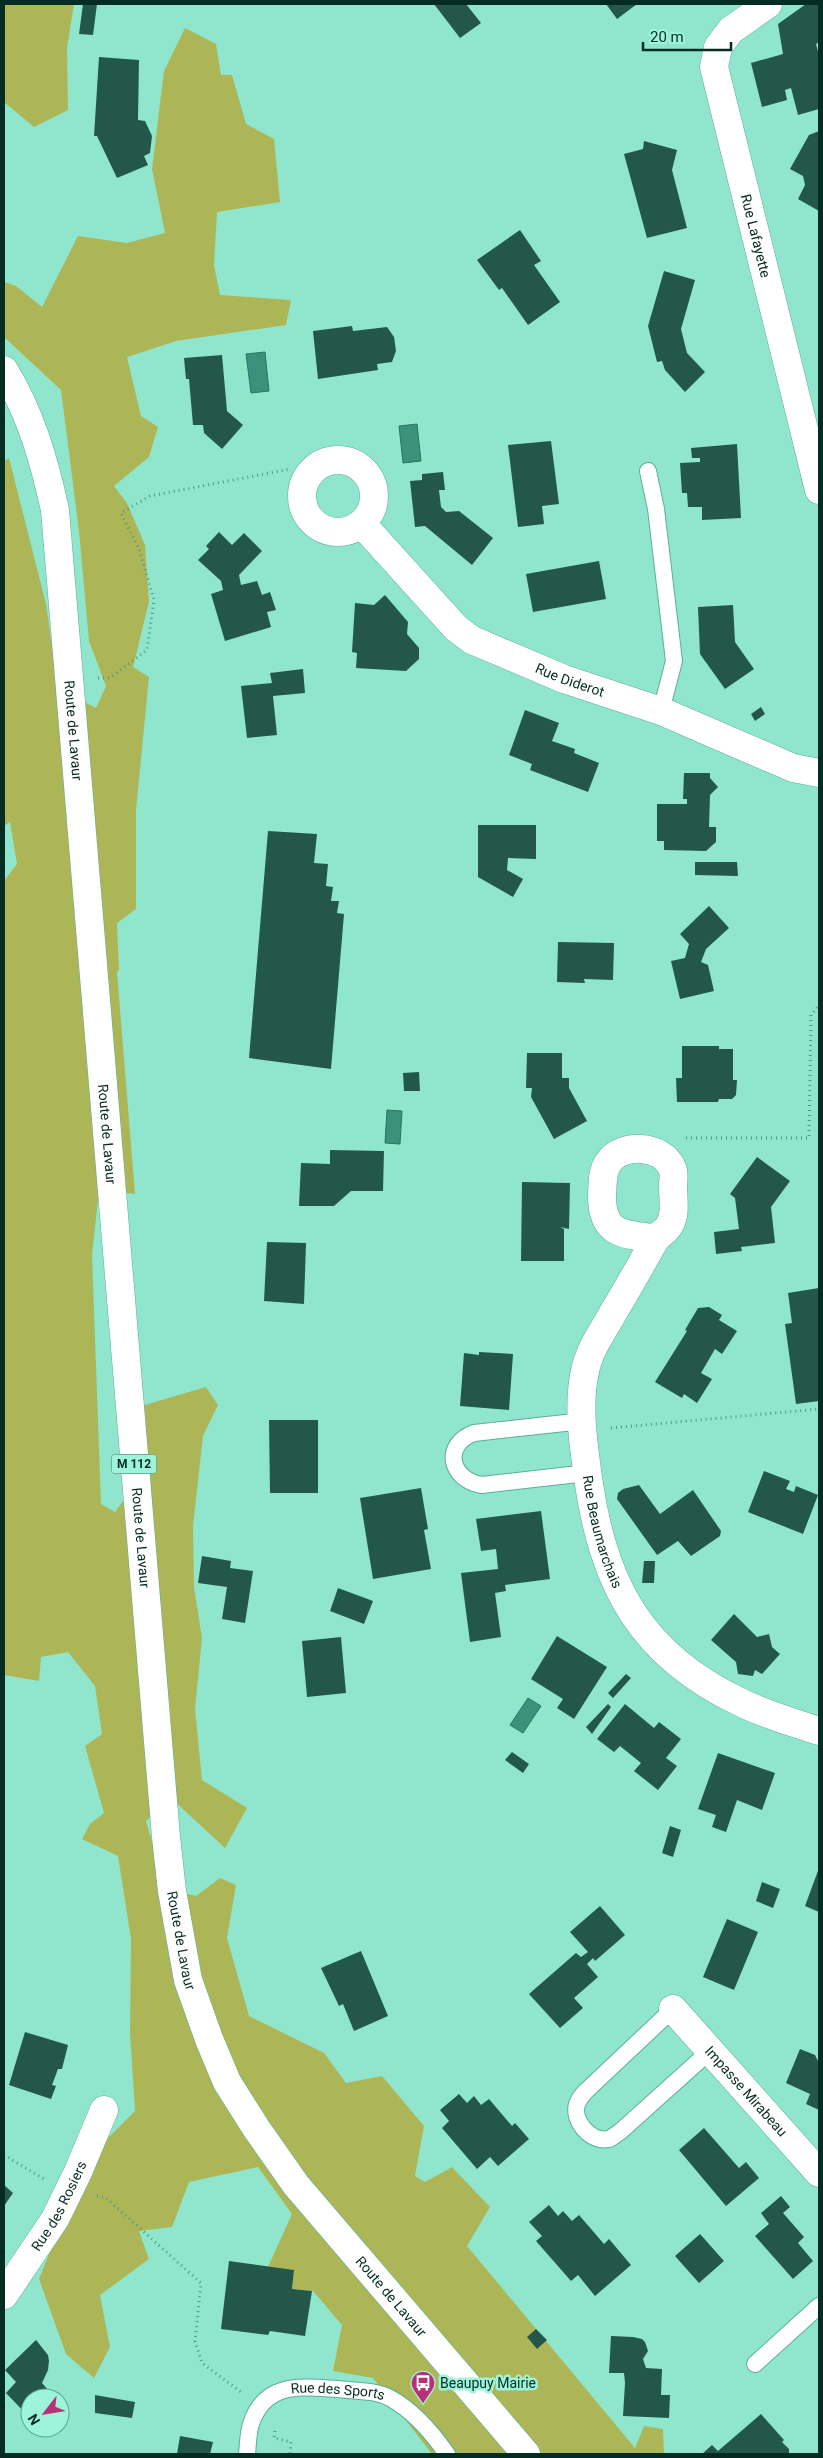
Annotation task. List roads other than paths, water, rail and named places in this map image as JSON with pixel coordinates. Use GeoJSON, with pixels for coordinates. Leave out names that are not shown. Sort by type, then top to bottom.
{"type":"FeatureCollection","features":[{"type":"Feature","properties":{"kind":"street","name":"Rue Lafayette"},"geometry":{"type":"LineString","coordinates":[[768,4],[731,30],[718,47],[714,67],[819,490]]}},
{"type":"Feature","properties":{"kind":"street","name":"Route de Lavaur"},"geometry":{"type":"LineString","coordinates":[[4,370],[29,418],[44,461],[55,510],[166,1838],[172,1891],[188,1980],[227,2082],[256,2128],[296,2184],[526,2454]]}},
{"type":"Feature","properties":{"kind":"street","name":"Rue Diderot"},"geometry":{"type":"LineString","coordinates":[[362,524],[456,628],[472,640],[564,679],[661,712],[793,768],[819,773]]}},
{"type":"Feature","properties":{"kind":"street","name":"Rue Beaumarchais"},"geometry":{"type":"LineString","coordinates":[[656,1238],[623,1235],[610,1226],[602,1210],[603,1175],[608,1162],[619,1154],[633,1150],[655,1151],[666,1157],[673,1169],[674,1209],[670,1224],[656,1238],[597,1341],[585,1370],[583,1426],[587,1473],[593,1516],[614,1580],[630,1612],[676,1663],[705,1684],[739,1702],[819,1732]]}},
{"type":"Feature","properties":{"kind":"street","name":"Impasse Mirabeau"},"geometry":{"type":"LineString","coordinates":[[673,2009],[819,2172]]}},
{"type":"Feature","properties":{"kind":"street","name":"Rue des Rosiers"},"geometry":{"type":"LineString","coordinates":[[4,2295],[55,2219],[104,2110]]}},
{"type":"Feature","properties":{"kind":"lane"},"geometry":{"type":"LineString","coordinates":[[648,471],[656,509],[674,660],[661,712]]}},
{"type":"Feature","properties":{"kind":"lane"},"geometry":{"type":"LineString","coordinates":[[583,1426],[474,1433],[462,1437],[455,1447],[453,1460],[459,1474],[469,1483],[482,1485],[587,1473]]}},
{"type":"Feature","properties":{"kind":"lane"},"geometry":{"type":"LineString","coordinates":[[673,2009],[586,2090],[578,2104],[577,2110],[577,2117],[585,2130],[594,2138],[609,2139],[622,2130],[711,2050]]}},
{"type":"Feature","properties":{"kind":"lane"},"geometry":{"type":"LineString","coordinates":[[755,2364],[819,2306]]}},
{"type":"Feature","properties":{"kind":"lane","name":"Rue des Sports"},"geometry":{"type":"LineString","coordinates":[[247,2454],[250,2424],[260,2406],[277,2391],[294,2386],[389,2397],[412,2415],[447,2454]]}},
{"type":"Feature","properties":{"kind":"water"},"geometry":{"type":"Polygon","coordinates":[[[265,352],[269,391],[251,393],[246,354],[265,352]]]}},
{"type":"Feature","properties":{"kind":"water"},"geometry":{"type":"Polygon","coordinates":[[[417,424],[421,461],[403,463],[399,426],[417,424]]]}},
{"type":"Feature","properties":{"kind":"water"},"geometry":{"type":"Polygon","coordinates":[[[387,1110],[402,1111],[400,1144],[385,1143],[387,1110]]]}},
{"type":"Feature","properties":{"kind":"water"},"geometry":{"type":"Polygon","coordinates":[[[528,1698],[541,1706],[523,1733],[510,1725],[528,1698]]]}},
{"type":"Feature","properties":{"kind":"place","name":"Beaupuy Mairie"},"geometry":{"type":"Point","coordinates":[423,2404]}}]}
